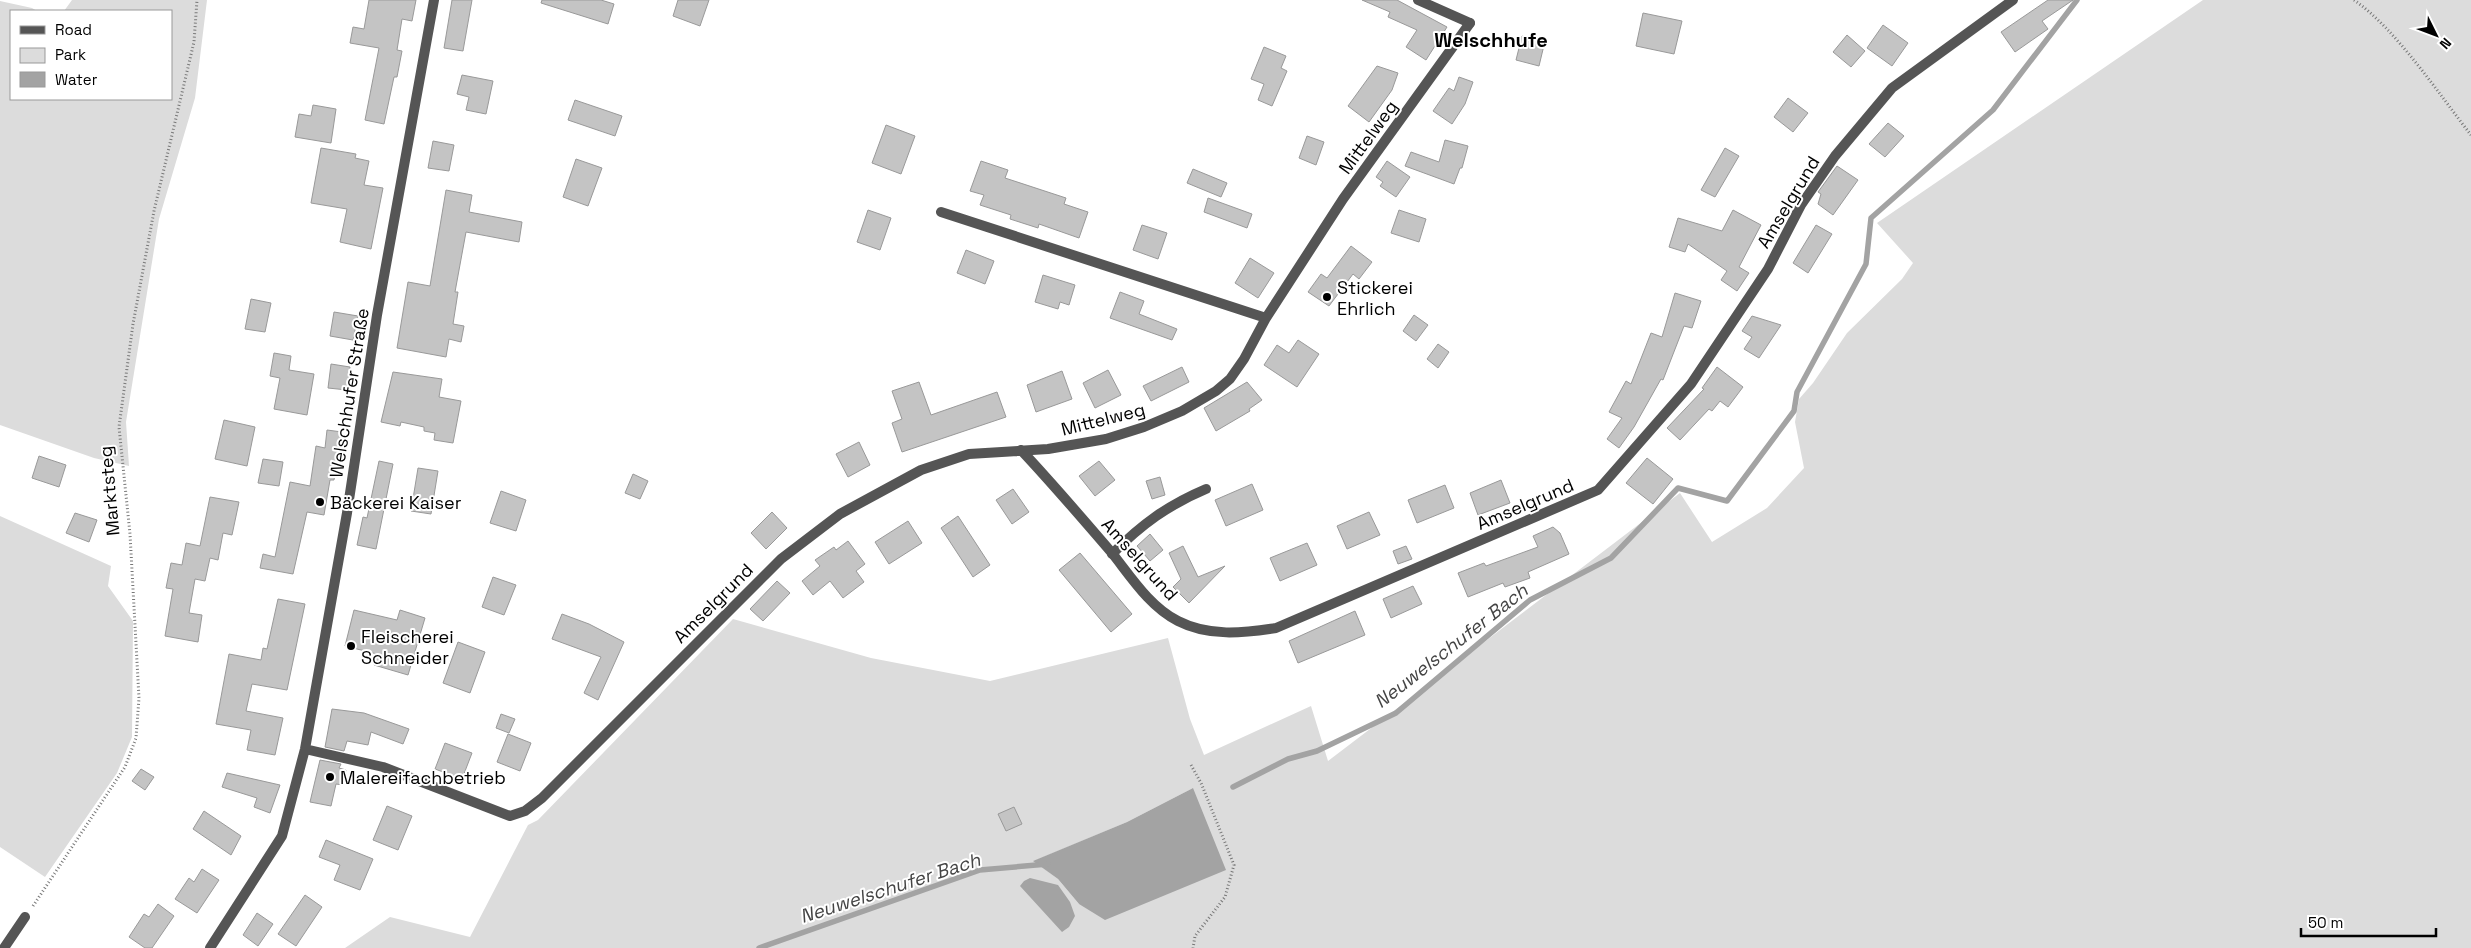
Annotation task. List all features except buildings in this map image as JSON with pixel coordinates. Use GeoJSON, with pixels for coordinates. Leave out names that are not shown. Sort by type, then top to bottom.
{"type":"FeatureCollection","features":[{"type":"Feature","properties":{"kind":"street","name":"Welschhufer Straße"},"geometry":{"type":"LineString","coordinates":[[210,948],[282,836],[305,749],[347,513],[379,306],[434,0]]}},
{"type":"Feature","properties":{"kind":"street","name":"Mittelweg"},"geometry":{"type":"LineString","coordinates":[[1021,450],[1077,445],[1106,439],[1144,427],[1182,411],[1216,391],[1230,379],[1244,359],[1266,318],[1343,200],[1470,23],[1418,0]]}},
{"type":"Feature","properties":{"kind":"street","name":"Amselgrund"},"geometry":{"type":"LineString","coordinates":[[305,749],[383,767],[510,816],[525,811],[542,798],[781,559],[840,514],[921,470],[969,454],[1021,450],[1154,604],[1178,621],[1205,631],[1235,634],[1276,628],[1598,490],[1691,384],[1768,269],[1801,205],[1847,141],[1892,88],[2013,0]]}},
{"type":"Feature","properties":{"kind":"street"},"geometry":{"type":"LineString","coordinates":[[942,212],[1266,318]]}},
{"type":"Feature","properties":{"kind":"street"},"geometry":{"type":"LineString","coordinates":[[1112,554],[1155,516],[1177,501],[1206,489]]}},
{"type":"Feature","properties":{"kind":"street"},"geometry":{"type":"LineString","coordinates":[[4,948],[25,917]]}},
{"type":"Feature","properties":{"kind":"path","name":"Marktsteg"},"geometry":{"type":"LineString","coordinates":[[25,917],[125,767],[136,738],[139,689],[130,534],[119,427],[138,296],[154,211],[194,42],[197,0]]}},
{"type":"Feature","properties":{"kind":"path"},"geometry":{"type":"LineString","coordinates":[[2354,0],[2374,16],[2411,58],[2471,135]]}},
{"type":"Feature","properties":{"kind":"path"},"geometry":{"type":"LineString","coordinates":[[1190,765],[1201,783],[1234,865],[1225,897],[1195,936],[1193,948]]}},
{"type":"Feature","properties":{"kind":"green space"},"geometry":{"type":"Polygon","coordinates":[[[72,0],[207,0],[195,98],[159,219],[126,422],[129,466],[94,458],[0,425],[0,1],[35,10],[10,10],[10,100],[172,100],[172,10],[65,10],[72,0]]]}},
{"type":"Feature","properties":{"kind":"green space"},"geometry":{"type":"Polygon","coordinates":[[[2203,0],[2471,0],[2471,948],[345,948],[390,917],[470,937],[528,825],[538,820],[733,619],[871,658],[990,681],[1168,638],[1190,719],[1204,755],[1311,706],[1328,761],[1680,493],[1712,542],[1767,508],[1804,468],[1795,422],[1799,399],[1813,383],[1847,333],[1902,279],[1913,263],[1877,223],[2203,0]],[[1193,788],[1127,822],[1034,861],[1058,879],[1079,904],[1193,788]]]}},
{"type":"Feature","properties":{"kind":"green space"},"geometry":{"type":"Polygon","coordinates":[[[0,516],[111,566],[108,586],[133,621],[132,737],[117,773],[45,877],[0,847],[0,516]]]}},
{"type":"Feature","properties":{"kind":"water"},"geometry":{"type":"Polygon","coordinates":[[[1193,788],[1226,870],[1105,920],[1079,904],[1058,879],[1033,861],[1127,822],[1193,788]]]}},
{"type":"Feature","properties":{"kind":"water"},"geometry":{"type":"Polygon","coordinates":[[[1030,878],[1058,885],[1070,902],[1075,916],[1069,927],[1062,932],[1020,886],[1030,878]]]}},
{"type":"Feature","properties":{"kind":"waterway","name":"Neuwelschufer Bach"},"geometry":{"type":"LineString","coordinates":[[1233,787],[1288,759],[1317,751],[1396,713],[1530,600],[1611,558],[1678,488],[1727,501],[1794,411],[1797,392],[1866,264],[1871,218],[1993,110],[2077,0]]}},
{"type":"Feature","properties":{"kind":"waterway","name":"Neuwelschufer Bach"},"geometry":{"type":"LineString","coordinates":[[759,948],[980,870],[1048,864]]}},
{"type":"Feature","properties":{"kind":"place","name":"Stickerei Ehrlich"},"geometry":{"type":"Point","coordinates":[1327,297]}},
{"type":"Feature","properties":{"kind":"place","name":"Bäckerei Kaiser"},"geometry":{"type":"Point","coordinates":[320,502]}},
{"type":"Feature","properties":{"kind":"place","name":"Fleischerei Schneider"},"geometry":{"type":"Point","coordinates":[351,646]}},
{"type":"Feature","properties":{"kind":"place","name":"Malereifachbetrieb"},"geometry":{"type":"Point","coordinates":[330,777]}},
{"type":"Feature","properties":{"kind":"district","name":"Welschhufe"},"geometry":{"type":"Point","coordinates":[1491,40]}}]}
